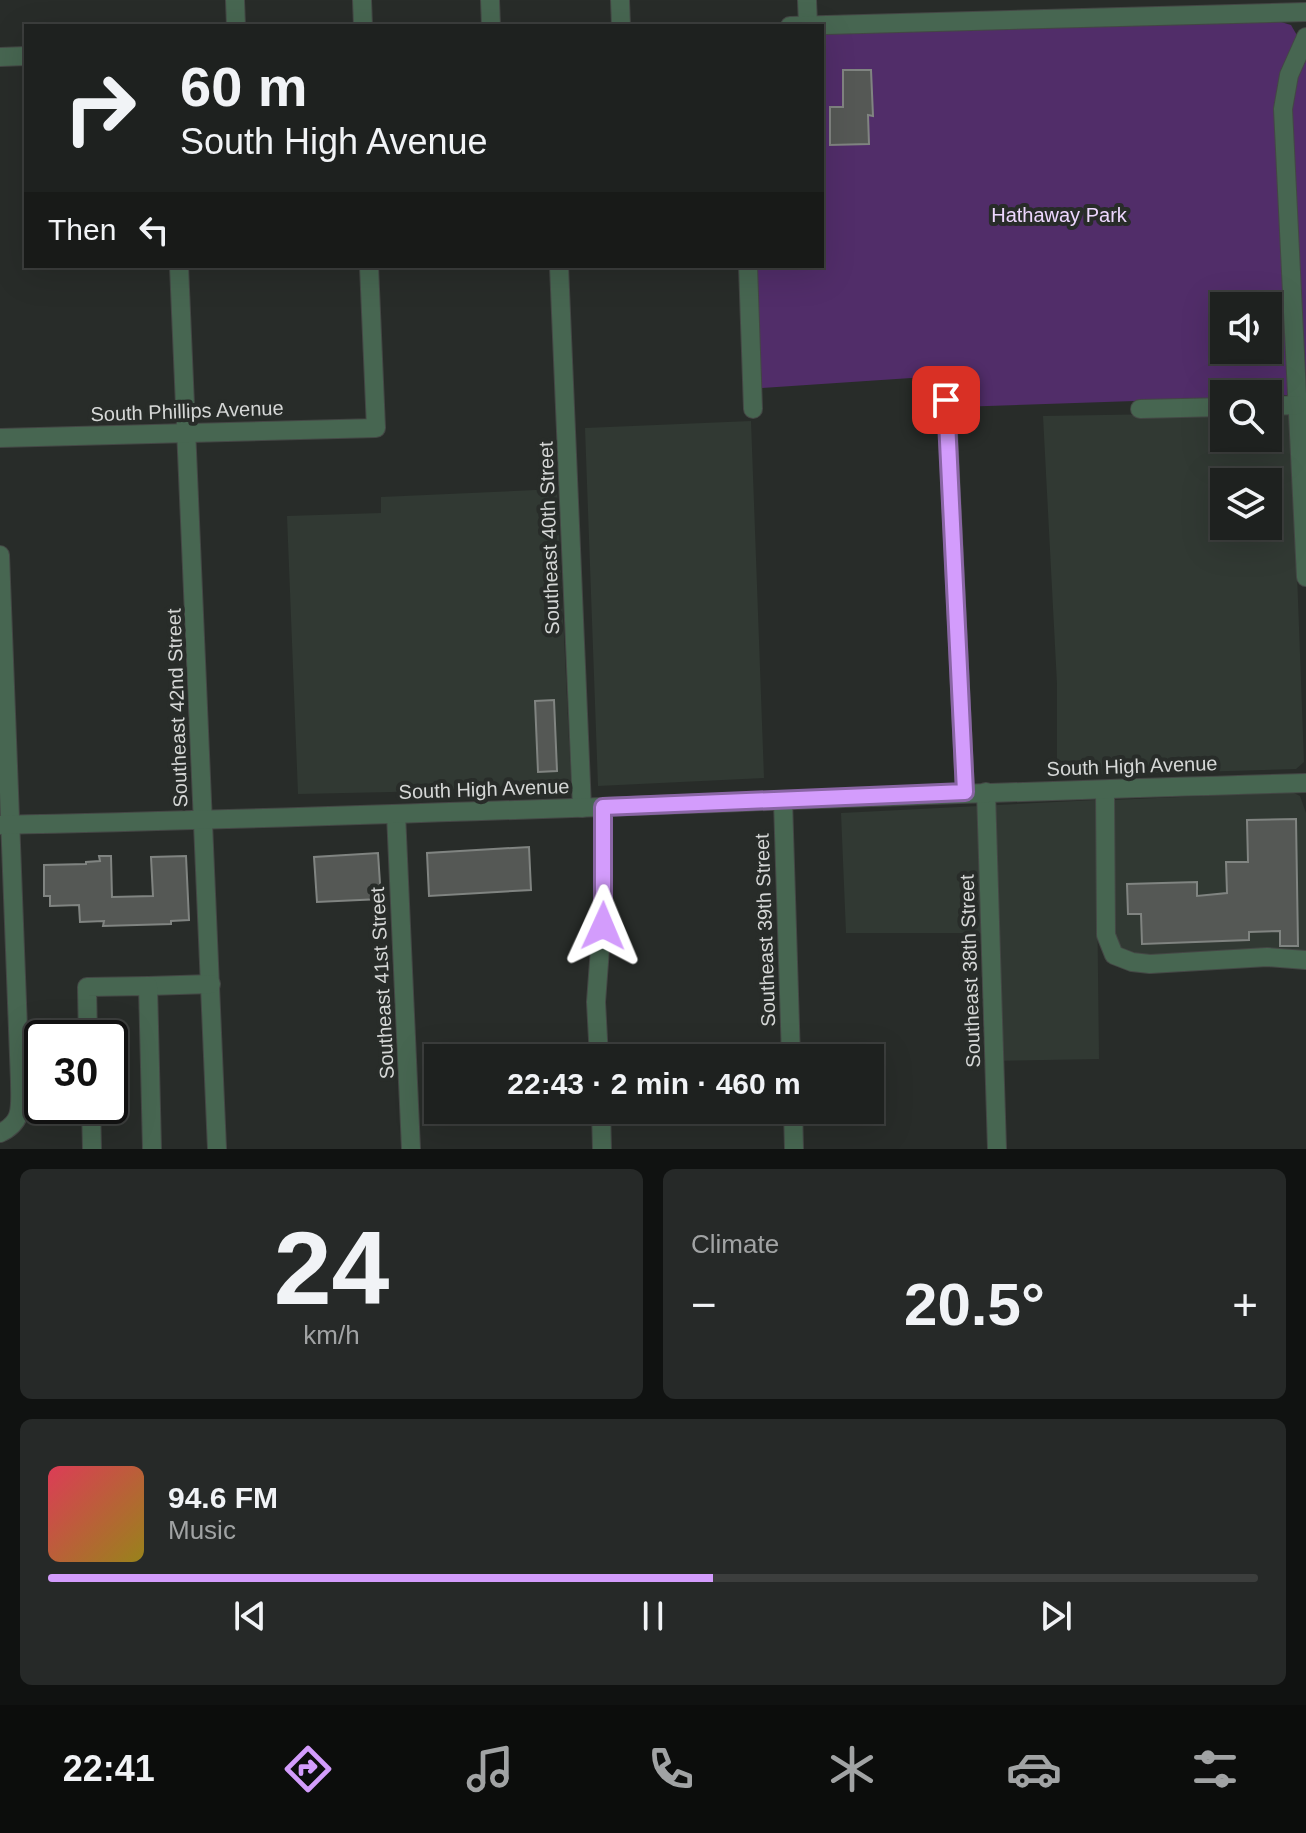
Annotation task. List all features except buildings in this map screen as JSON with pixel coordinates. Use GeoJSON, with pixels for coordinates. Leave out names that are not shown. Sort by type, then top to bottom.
{"type":"FeatureCollection","features":[{"type":"Feature","properties":{"kind":"street"},"geometry":{"type":"LineString","coordinates":[[235,0],[236,24]]}},
{"type":"Feature","properties":{"kind":"street"},"geometry":{"type":"LineString","coordinates":[[362,0],[363,24]]}},
{"type":"Feature","properties":{"kind":"street"},"geometry":{"type":"LineString","coordinates":[[490,0],[491,24]]}},
{"type":"Feature","properties":{"kind":"street"},"geometry":{"type":"LineString","coordinates":[[620,0],[621,24]]}},
{"type":"Feature","properties":{"kind":"street"},"geometry":{"type":"LineString","coordinates":[[807,0],[808,24]]}},
{"type":"Feature","properties":{"kind":"street"},"geometry":{"type":"LineString","coordinates":[[822,24],[1032,9],[1306,12]]}},
{"type":"Feature","properties":{"kind":"street"},"geometry":{"type":"LineString","coordinates":[[1306,37],[1289,75],[1283,109],[1306,577]]}},
{"type":"Feature","properties":{"kind":"street"},"geometry":{"type":"LineString","coordinates":[[0,57],[24,56]]}},
{"type":"Feature","properties":{"kind":"street","name":"Southeast 42nd Street"},"geometry":{"type":"LineString","coordinates":[[179,268],[217,1149]]}},
{"type":"Feature","properties":{"kind":"street","name":"South Phillips Avenue"},"geometry":{"type":"LineString","coordinates":[[0,438],[376,428],[369,268]]}},
{"type":"Feature","properties":{"kind":"street","name":"Southeast 40th Street"},"geometry":{"type":"LineString","coordinates":[[559,268],[582,808]]}},
{"type":"Feature","properties":{"kind":"street"},"geometry":{"type":"LineString","coordinates":[[748,268],[753,409]]}},
{"type":"Feature","properties":{"kind":"street"},"geometry":{"type":"LineString","coordinates":[[946,390],[965,792]]}},
{"type":"Feature","properties":{"kind":"street"},"geometry":{"type":"LineString","coordinates":[[1282,406],[1297,405]]}},
{"type":"Feature","properties":{"kind":"street"},"geometry":{"type":"LineString","coordinates":[[1140,409],[1210,407]]}},
{"type":"Feature","properties":{"kind":"street"},"geometry":{"type":"LineString","coordinates":[[0,555],[6,825],[20,1082],[20,1112],[7,1130]]}},
{"type":"Feature","properties":{"kind":"street","name":"South High Avenue"},"geometry":{"type":"LineString","coordinates":[[6,825],[1306,783]]}},
{"type":"Feature","properties":{"kind":"street"},"geometry":{"type":"LineString","coordinates":[[1105,790],[1106,935],[1114,955],[1132,962],[1150,964],[1267,957],[1306,960]]}},
{"type":"Feature","properties":{"kind":"street","name":"Southeast 38th Street"},"geometry":{"type":"LineString","coordinates":[[986,792],[997,1149]]}},
{"type":"Feature","properties":{"kind":"street","name":"Southeast 39th Street"},"geometry":{"type":"LineString","coordinates":[[783,801],[791,1044]]}},
{"type":"Feature","properties":{"kind":"street"},"geometry":{"type":"LineString","coordinates":[[598,1044],[596,1002],[603,908],[603,807]]}},
{"type":"Feature","properties":{"kind":"street","name":"Southeast 41st Street"},"geometry":{"type":"LineString","coordinates":[[396,814],[411,1149]]}},
{"type":"Feature","properties":{"kind":"street"},"geometry":{"type":"LineString","coordinates":[[88,1020],[87,987],[211,984]]}},
{"type":"Feature","properties":{"kind":"street"},"geometry":{"type":"LineString","coordinates":[[148,986],[152,1149]]}},
{"type":"Feature","properties":{"kind":"street"},"geometry":{"type":"LineString","coordinates":[[91,1124],[92,1149]]}},
{"type":"Feature","properties":{"kind":"street"},"geometry":{"type":"LineString","coordinates":[[601,1124],[602,1149]]}},
{"type":"Feature","properties":{"kind":"street"},"geometry":{"type":"LineString","coordinates":[[793,1124],[794,1149]]}},
{"type":"Feature","properties":{"kind":"shaded area"},"geometry":{"type":"Polygon","coordinates":[[[1282,412],[1291,412],[1304,762],[1296,769],[1057,776],[1057,684],[1043,416],[1210,413],[1210,452],[1282,452],[1282,412]]]}},
{"type":"Feature","properties":{"kind":"shaded area"},"geometry":{"type":"Polygon","coordinates":[[[751,421],[764,778],[598,786],[585,428],[751,421]]]}},
{"type":"Feature","properties":{"kind":"shaded area"},"geometry":{"type":"Polygon","coordinates":[[[557,489],[571,783],[298,794],[287,516],[381,513],[381,497],[557,489]]]}},
{"type":"Feature","properties":{"kind":"shaded area"},"geometry":{"type":"Polygon","coordinates":[[[1292,792],[1300,796],[1306,813],[1306,951],[1148,958],[1127,955],[1116,943],[1114,932],[1111,800],[1292,792]]]}},
{"type":"Feature","properties":{"kind":"shaded area"},"geometry":{"type":"Polygon","coordinates":[[[1096,800],[1099,1059],[985,1061],[983,933],[846,933],[841,813],[1096,800]]]}},
{"type":"Feature","properties":{"kind":"green space","name":"Hathaway Park"},"geometry":{"type":"Polygon","coordinates":[[[1281,22],[1291,25],[1298,37],[1289,54],[1288,395],[1282,395],[1282,380],[1210,380],[1210,398],[958,407],[956,375],[762,388],[755,268],[824,268],[824,34],[1281,22]]]}},
{"type":"Feature","properties":{"kind":"green space"},"geometry":{"type":"Polygon","coordinates":[[[1306,53],[1306,468],[1290,110],[1292,89],[1306,53]]]}},
{"type":"Feature","properties":{"kind":"route"},"geometry":{"type":"LineString","coordinates":[[603,926],[603,807],[965,792],[946,400]]}}]}
